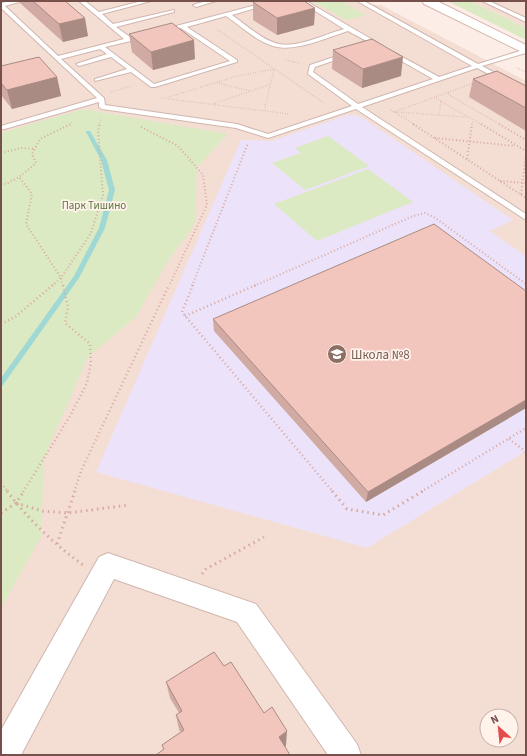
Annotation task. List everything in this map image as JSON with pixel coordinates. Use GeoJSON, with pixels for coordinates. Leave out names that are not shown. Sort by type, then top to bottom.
{"type":"FeatureCollection","features":[{"type":"Feature","properties":{"kind":"street"},"geometry":{"type":"LineString","coordinates":[[428,1],[526,51]]}},
{"type":"Feature","properties":{"kind":"street"},"geometry":{"type":"LineString","coordinates":[[4,755],[108,565],[246,613],[346,755]]}},
{"type":"Feature","properties":{"kind":"lane"},"geometry":{"type":"LineString","coordinates":[[1,5],[20,1]]}},
{"type":"Feature","properties":{"kind":"lane"},"geometry":{"type":"LineString","coordinates":[[82,1],[128,40]]}},
{"type":"Feature","properties":{"kind":"lane"},"geometry":{"type":"LineString","coordinates":[[97,14],[148,1]]}},
{"type":"Feature","properties":{"kind":"lane"},"geometry":{"type":"LineString","coordinates":[[196,5],[213,1]]}},
{"type":"Feature","properties":{"kind":"lane"},"geometry":{"type":"LineString","coordinates":[[159,32],[277,1]]}},
{"type":"Feature","properties":{"kind":"lane"},"geometry":{"type":"LineString","coordinates":[[302,1],[379,46],[369,47]]}},
{"type":"Feature","properties":{"kind":"lane"},"geometry":{"type":"LineString","coordinates":[[360,1],[526,92]]}},
{"type":"Feature","properties":{"kind":"lane"},"geometry":{"type":"LineString","coordinates":[[485,1],[526,20]]}},
{"type":"Feature","properties":{"kind":"lane"},"geometry":{"type":"LineString","coordinates":[[1,5],[101,97],[102,107],[237,126],[268,136],[526,51]]}},
{"type":"Feature","properties":{"kind":"lane"},"geometry":{"type":"LineString","coordinates":[[112,26],[172,11]]}},
{"type":"Feature","properties":{"kind":"lane"},"geometry":{"type":"LineString","coordinates":[[227,14],[271,43],[279,46],[291,45],[349,29]]}},
{"type":"Feature","properties":{"kind":"lane"},"geometry":{"type":"LineString","coordinates":[[101,47],[153,86],[235,61],[182,26]]}},
{"type":"Feature","properties":{"kind":"lane"},"geometry":{"type":"LineString","coordinates":[[57,58],[151,34]]}},
{"type":"Feature","properties":{"kind":"lane"},"geometry":{"type":"LineString","coordinates":[[387,51],[438,79]]}},
{"type":"Feature","properties":{"kind":"lane"},"geometry":{"type":"LineString","coordinates":[[355,52],[312,66],[310,73],[357,106],[526,218]]}},
{"type":"Feature","properties":{"kind":"lane"},"geometry":{"type":"LineString","coordinates":[[79,64],[111,55]]}},
{"type":"Feature","properties":{"kind":"lane"},"geometry":{"type":"LineString","coordinates":[[97,80],[131,70]]}},
{"type":"Feature","properties":{"kind":"lane"},"geometry":{"type":"LineString","coordinates":[[1,128],[101,97]]}},
{"type":"Feature","properties":{"kind":"path"},"geometry":{"type":"LineString","coordinates":[[204,20],[338,112]]}},
{"type":"Feature","properties":{"kind":"path"},"geometry":{"type":"LineString","coordinates":[[167,98],[237,76],[274,68]]}},
{"type":"Feature","properties":{"kind":"path"},"geometry":{"type":"LineString","coordinates":[[264,111],[274,68]]}},
{"type":"Feature","properties":{"kind":"path"},"geometry":{"type":"LineString","coordinates":[[101,97],[147,82]]}},
{"type":"Feature","properties":{"kind":"path"},"geometry":{"type":"LineString","coordinates":[[375,118],[479,82]]}},
{"type":"Feature","properties":{"kind":"path"},"geometry":{"type":"LineString","coordinates":[[215,83],[251,91]]}},
{"type":"Feature","properties":{"kind":"path"},"geometry":{"type":"LineString","coordinates":[[213,104],[271,84]]}},
{"type":"Feature","properties":{"kind":"path"},"geometry":{"type":"LineString","coordinates":[[417,86],[526,151]]}},
{"type":"Feature","properties":{"kind":"path"},"geometry":{"type":"LineString","coordinates":[[446,93],[526,140]]}},
{"type":"Feature","properties":{"kind":"path"},"geometry":{"type":"LineString","coordinates":[[160,98],[292,115]]}},
{"type":"Feature","properties":{"kind":"path"},"geometry":{"type":"LineString","coordinates":[[376,100],[526,198]]}},
{"type":"Feature","properties":{"kind":"path"},"geometry":{"type":"LineString","coordinates":[[439,115],[440,100]]}},
{"type":"Feature","properties":{"kind":"path"},"geometry":{"type":"LineString","coordinates":[[1,324],[15,317],[62,278],[91,233],[103,195],[98,131],[102,107]]}},
{"type":"Feature","properties":{"kind":"path"},"geometry":{"type":"LineString","coordinates":[[394,112],[468,117]]}},
{"type":"Feature","properties":{"kind":"path"},"geometry":{"type":"LineString","coordinates":[[1,183],[6,184],[19,177],[36,163],[32,154],[40,139],[71,125],[74,119]]}},
{"type":"Feature","properties":{"kind":"path"},"geometry":{"type":"LineString","coordinates":[[467,159],[473,120]]}},
{"type":"Feature","properties":{"kind":"path"},"geometry":{"type":"LineString","coordinates":[[57,544],[82,469],[207,205],[203,174],[178,146],[136,125]]}},
{"type":"Feature","properties":{"kind":"path"},"geometry":{"type":"LineString","coordinates":[[253,132],[182,312],[347,509],[383,515],[526,428]]}},
{"type":"Feature","properties":{"kind":"path"},"geometry":{"type":"LineString","coordinates":[[434,138],[517,146]]}},
{"type":"Feature","properties":{"kind":"path"},"geometry":{"type":"LineString","coordinates":[[1,153],[21,148],[34,149]]}},
{"type":"Feature","properties":{"kind":"path"},"geometry":{"type":"LineString","coordinates":[[521,194],[526,155]]}},
{"type":"Feature","properties":{"kind":"path"},"geometry":{"type":"LineString","coordinates":[[1,513],[16,503],[70,416],[87,383],[91,362],[90,344],[65,323],[68,307],[62,278],[26,224],[32,194],[19,177]]}},
{"type":"Feature","properties":{"kind":"path"},"geometry":{"type":"LineString","coordinates":[[500,181],[526,184]]}},
{"type":"Feature","properties":{"kind":"path"},"geometry":{"type":"LineString","coordinates":[[185,316],[413,216],[425,213],[434,217],[526,284]]}},
{"type":"Feature","properties":{"kind":"path"},"geometry":{"type":"LineString","coordinates":[[509,439],[526,452]]}},
{"type":"Feature","properties":{"kind":"path"},"geometry":{"type":"LineString","coordinates":[[1,483],[16,503],[57,544],[70,556],[101,576]]}},
{"type":"Feature","properties":{"kind":"path"},"geometry":{"type":"LineString","coordinates":[[16,503],[42,511],[68,513],[130,505]]}},
{"type":"Feature","properties":{"kind":"path"},"geometry":{"type":"LineString","coordinates":[[189,593],[206,569],[264,537]]}},
{"type":"Feature","properties":{"kind":"shaded area"},"geometry":{"type":"Polygon","coordinates":[[[1,1],[360,1],[364,4],[381,5],[526,81],[526,755],[1,755],[1,1]]]}},
{"type":"Feature","properties":{"kind":"shaded area"},"geometry":{"type":"Polygon","coordinates":[[[470,1],[526,1],[526,28],[470,1]]]}},
{"type":"Feature","properties":{"kind":"shaded area","name":"Школа №8"},"geometry":{"type":"Polygon","coordinates":[[[347,115],[360,116],[513,220],[490,231],[526,256],[526,451],[367,548],[96,472],[241,140],[272,141],[347,115]]]}},
{"type":"Feature","properties":{"kind":"green space"},"geometry":{"type":"Polygon","coordinates":[[[312,1],[342,1],[366,15],[346,20],[312,1]]]}},
{"type":"Feature","properties":{"kind":"green space"},"geometry":{"type":"Polygon","coordinates":[[[447,1],[470,1],[526,28],[526,40],[447,1]]]}},
{"type":"Feature","properties":{"kind":"green space","name":"Парк Тишино"},"geometry":{"type":"Polygon","coordinates":[[[83,109],[228,134],[197,168],[195,224],[168,261],[136,317],[88,357],[44,458],[41,537],[1,608],[1,133],[83,109]]]}},
{"type":"Feature","properties":{"kind":"green space"},"geometry":{"type":"Polygon","coordinates":[[[328,136],[369,166],[305,190],[272,163],[301,153],[295,148],[328,136]]]}},
{"type":"Feature","properties":{"kind":"green space"},"geometry":{"type":"Polygon","coordinates":[[[368,169],[413,202],[317,241],[274,204],[368,169]]]}},
{"type":"Feature","properties":{"kind":"building"},"geometry":{"type":"Polygon","coordinates":[[[33,1],[65,1],[85,18],[59,24],[33,1]]]}},
{"type":"Feature","properties":{"kind":"building"},"geometry":{"type":"Polygon","coordinates":[[[304,1],[315,8],[277,18],[253,2],[304,1]]]}},
{"type":"Feature","properties":{"kind":"building"},"geometry":{"type":"Polygon","coordinates":[[[172,23],[194,40],[151,52],[129,34],[172,23]]]}},
{"type":"Feature","properties":{"kind":"building"},"geometry":{"type":"Polygon","coordinates":[[[372,39],[403,57],[363,69],[333,50],[372,39]]]}},
{"type":"Feature","properties":{"kind":"building"},"geometry":{"type":"Polygon","coordinates":[[[39,57],[57,77],[7,90],[1,83],[1,66],[39,57]]]}},
{"type":"Feature","properties":{"kind":"building"},"geometry":{"type":"Polygon","coordinates":[[[497,71],[526,86],[526,108],[473,79],[497,71]]]}},
{"type":"Feature","properties":{"kind":"building"},"geometry":{"type":"Polygon","coordinates":[[[434,224],[526,291],[526,400],[368,492],[213,319],[434,224]]]}},
{"type":"Feature","properties":{"kind":"building"},"geometry":{"type":"Polygon","coordinates":[[[214,652],[224,666],[231,662],[264,713],[272,707],[287,731],[279,737],[290,755],[156,755],[164,749],[162,745],[184,730],[176,715],[182,711],[166,682],[214,652]]]}},
{"type":"Feature","properties":{"kind":"waterway"},"geometry":{"type":"LineString","coordinates":[[1,383],[77,277],[102,228],[112,190],[104,160],[88,132]]}},
{"type":"Feature","properties":{"kind":"place","name":"Школа №8"},"geometry":{"type":"Point","coordinates":[337,354]}}]}
